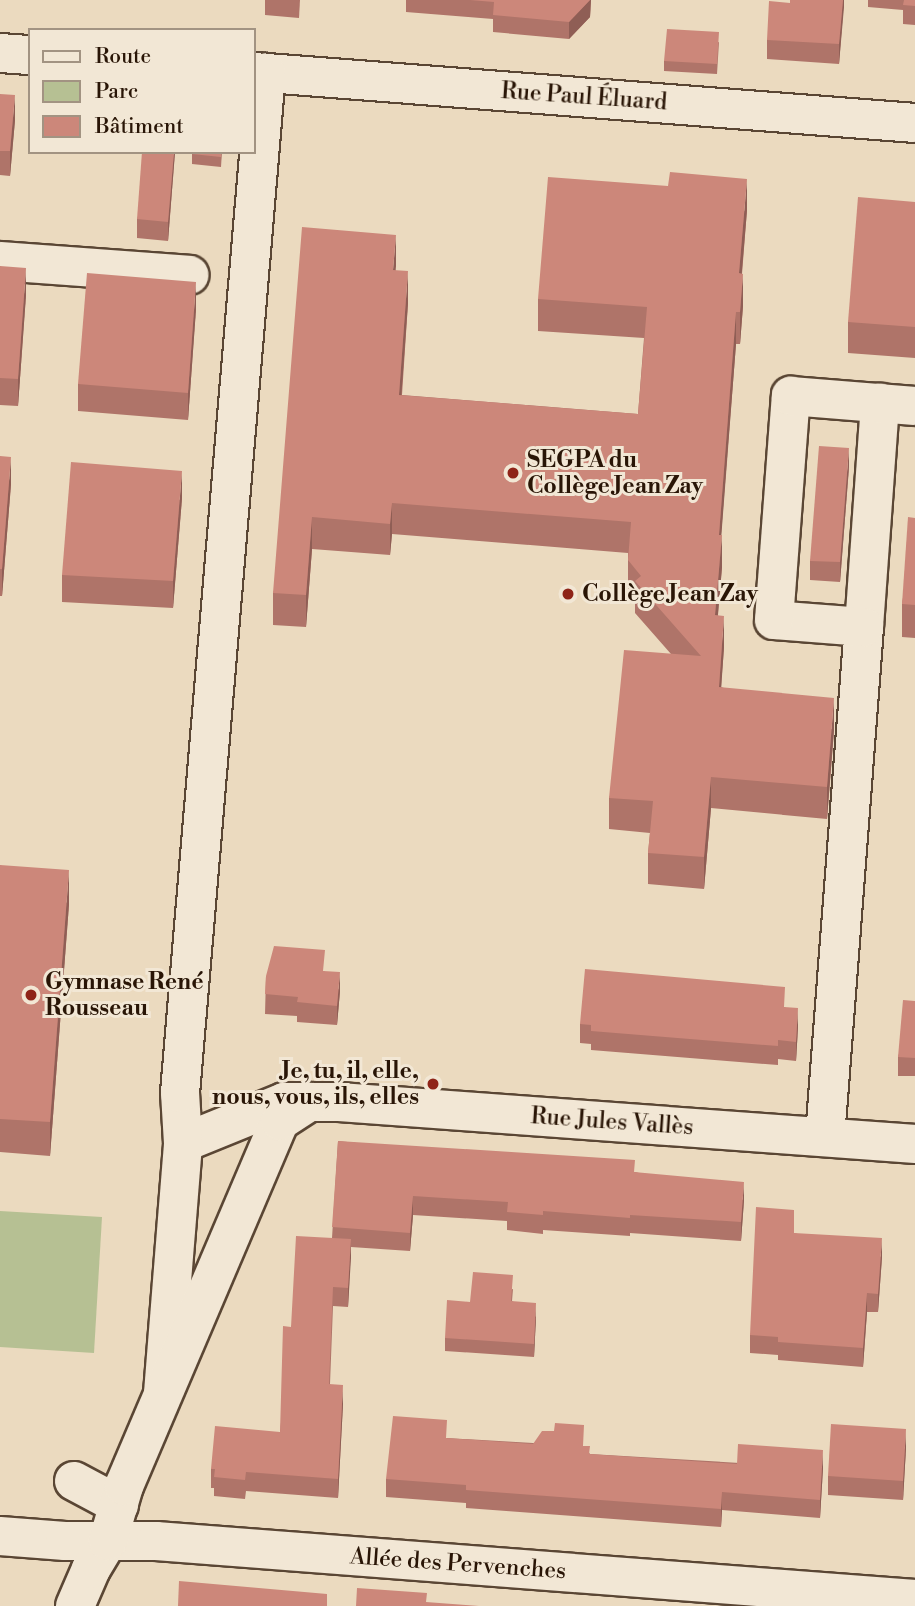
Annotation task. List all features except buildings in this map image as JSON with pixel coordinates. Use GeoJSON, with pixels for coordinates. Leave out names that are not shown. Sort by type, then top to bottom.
{"type":"FeatureCollection","features":[{"type":"Feature","properties":{"kind":"street"},"geometry":{"type":"LineString","coordinates":[[0,53],[28,55]]}},
{"type":"Feature","properties":{"kind":"street"},"geometry":{"type":"LineString","coordinates":[[256,123],[260,72]]}},
{"type":"Feature","properties":{"kind":"street","name":"Rue Paul Éluard"},"geometry":{"type":"LineString","coordinates":[[260,72],[915,123]]}},
{"type":"Feature","properties":{"kind":"street"},"geometry":{"type":"LineString","coordinates":[[163,1393],[183,1143],[180,1093],[254,154]]}},
{"type":"Feature","properties":{"kind":"street"},"geometry":{"type":"LineString","coordinates":[[0,261],[189,275]]}},
{"type":"Feature","properties":{"kind":"street"},"geometry":{"type":"LineString","coordinates":[[825,1137],[864,626],[898,404],[792,397],[774,620],[864,626]]}},
{"type":"Feature","properties":{"kind":"street","name":"Rue Jules Vallès"},"geometry":{"type":"LineString","coordinates":[[183,1143],[284,1102],[309,1102],[915,1144]]}},
{"type":"Feature","properties":{"kind":"street"},"geometry":{"type":"LineString","coordinates":[[75,1606],[91,1569],[108,1541],[118,1504],[163,1393],[280,1121],[309,1102]]}},
{"type":"Feature","properties":{"kind":"street"},"geometry":{"type":"LineString","coordinates":[[74,1481],[118,1504]]}},
{"type":"Feature","properties":{"kind":"street","name":"Allée des Pervenches"},"geometry":{"type":"LineString","coordinates":[[0,1536],[156,1541],[915,1599]]}},
{"type":"Feature","properties":{"kind":"green space"},"geometry":{"type":"Polygon","coordinates":[[[0,1211],[102,1217],[94,1353],[0,1347],[0,1211]]]}},
{"type":"Feature","properties":{"kind":"place","name":"SEGPA du Collège Jean Zay"},"geometry":{"type":"Point","coordinates":[513,473]}},
{"type":"Feature","properties":{"kind":"place","name":"Collège Jean Zay"},"geometry":{"type":"Point","coordinates":[568,594]}},
{"type":"Feature","properties":{"kind":"place","name":"Gymnase René Rousseau"},"geometry":{"type":"Point","coordinates":[31,995]}},
{"type":"Feature","properties":{"kind":"place","name":"Je, tu, il, elle, nous, vous, ils, elles"},"geometry":{"type":"Point","coordinates":[433,1084]}}]}
